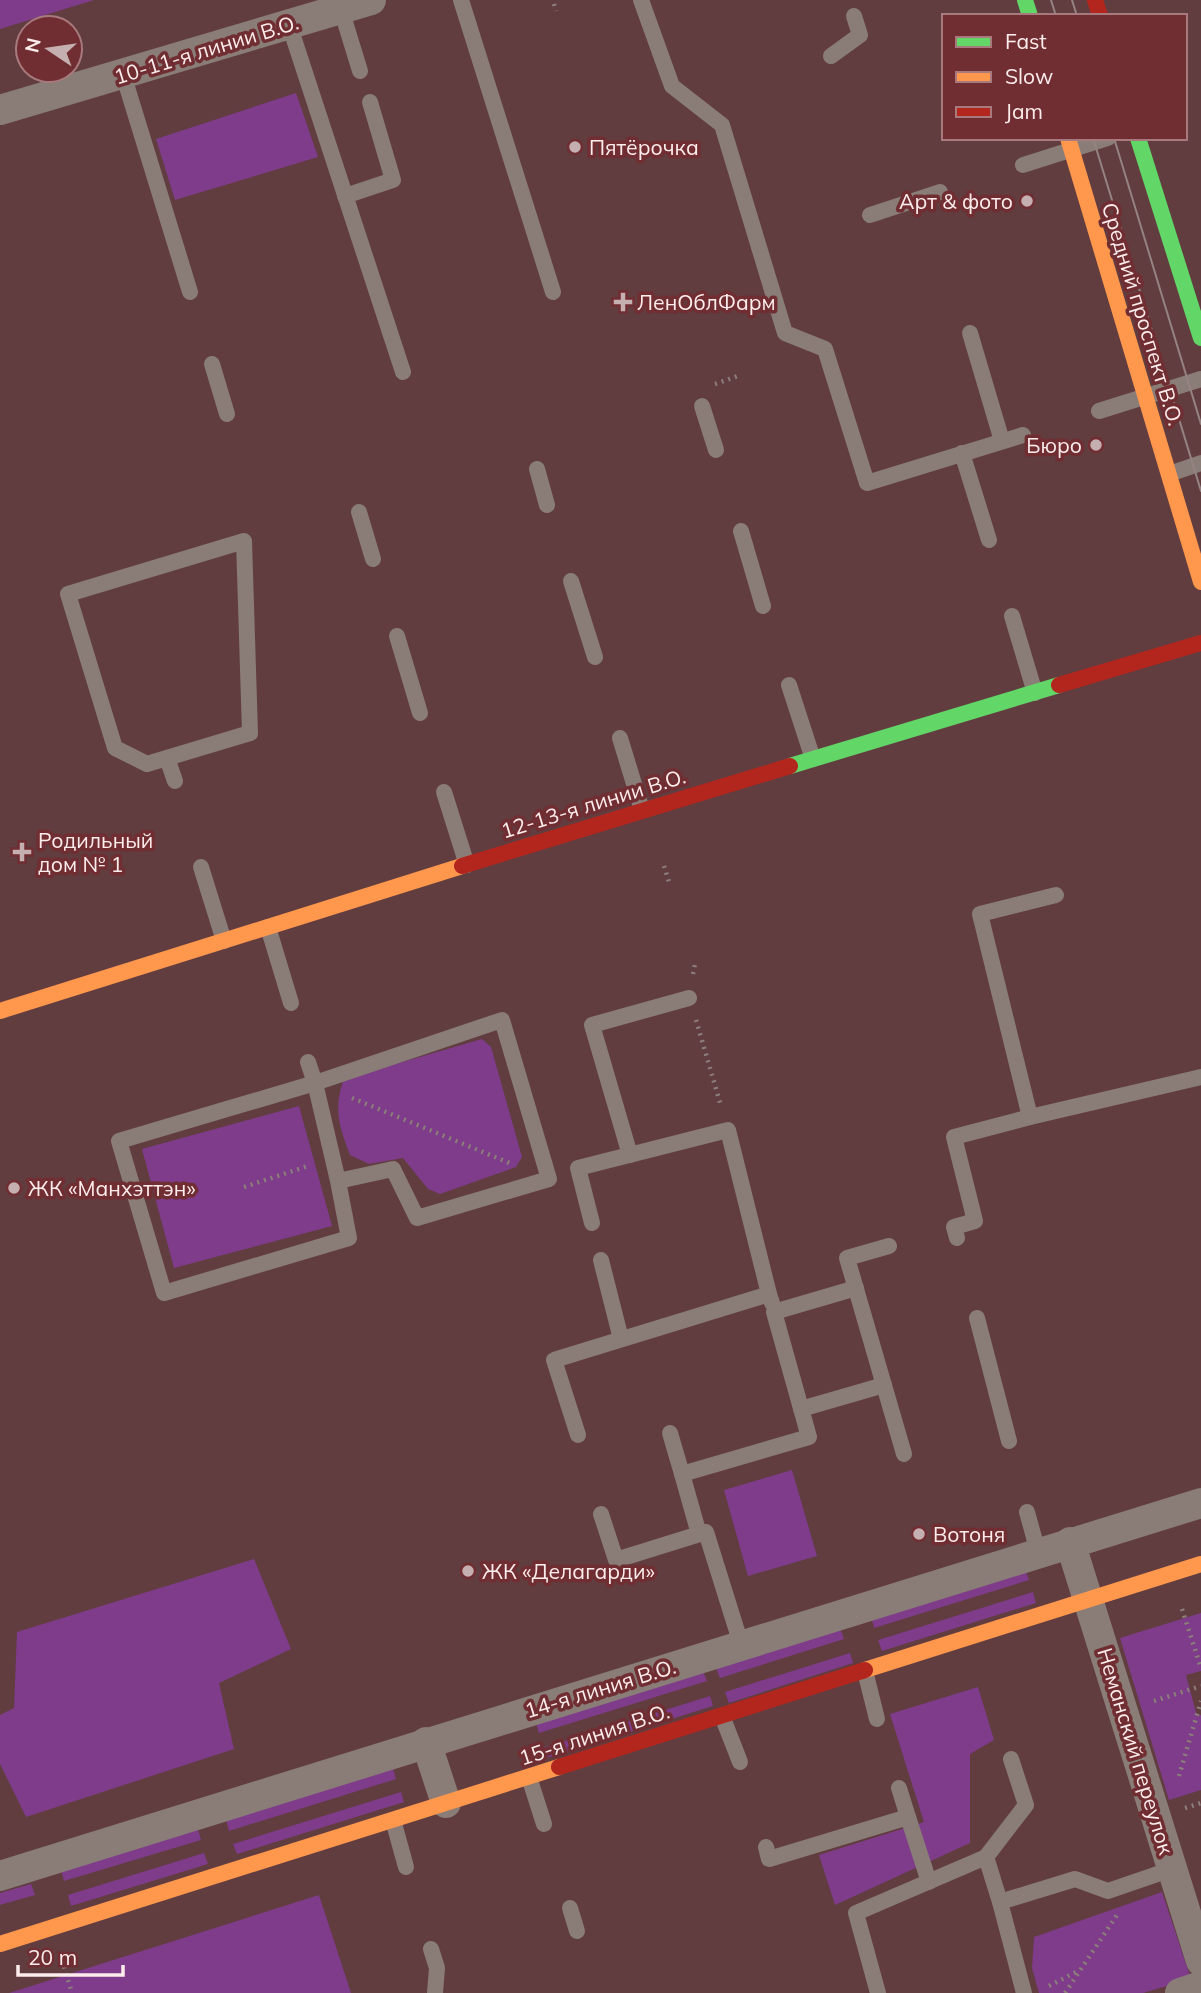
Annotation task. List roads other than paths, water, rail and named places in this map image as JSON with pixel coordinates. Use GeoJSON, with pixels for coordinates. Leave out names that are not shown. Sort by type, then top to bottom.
{"type":"FeatureCollection","features":[{"type":"Feature","properties":{"kind":"street","name":"10-11-я линии В.О."},"geometry":{"type":"LineString","coordinates":[[0,110],[371,0]]}},
{"type":"Feature","properties":{"kind":"street"},"geometry":{"type":"LineString","coordinates":[[1139,140],[1201,338]]}},
{"type":"Feature","properties":{"kind":"street","name":"Средний проспект В.О."},"geometry":{"type":"LineString","coordinates":[[1070,144],[1201,582]]}},
{"type":"Feature","properties":{"kind":"street","name":"12-13-я линии В.О."},"geometry":{"type":"LineString","coordinates":[[0,1011],[642,810],[1201,643]]}},
{"type":"Feature","properties":{"kind":"street","name":"14-я линия В.О."},"geometry":{"type":"LineString","coordinates":[[0,1876],[1201,1503]]}},
{"type":"Feature","properties":{"kind":"street","name":"Неманский переулок"},"geometry":{"type":"LineString","coordinates":[[1070,1542],[1201,1961]]}},
{"type":"Feature","properties":{"kind":"street","name":"15-я линия В.О."},"geometry":{"type":"LineString","coordinates":[[0,1944],[1201,1564]]}},
{"type":"Feature","properties":{"kind":"street"},"geometry":{"type":"LineString","coordinates":[[426,1742],[446,1803]]}},
{"type":"Feature","properties":{"kind":"street"},"geometry":{"type":"LineString","coordinates":[[1180,1993],[1201,1986]]}},
{"type":"Feature","properties":{"kind":"lane"},"geometry":{"type":"LineString","coordinates":[[461,0],[553,292]]}},
{"type":"Feature","properties":{"kind":"lane"},"geometry":{"type":"LineString","coordinates":[[641,0],[672,86],[722,125],[785,333],[825,349],[867,483],[1023,435]]}},
{"type":"Feature","properties":{"kind":"lane"},"geometry":{"type":"LineString","coordinates":[[341,9],[360,71]]}},
{"type":"Feature","properties":{"kind":"lane"},"geometry":{"type":"LineString","coordinates":[[831,56],[860,35],[854,16]]}},
{"type":"Feature","properties":{"kind":"lane"},"geometry":{"type":"LineString","coordinates":[[289,24],[402,372]]}},
{"type":"Feature","properties":{"kind":"lane"},"geometry":{"type":"LineString","coordinates":[[123,74],[190,292]]}},
{"type":"Feature","properties":{"kind":"lane"},"geometry":{"type":"LineString","coordinates":[[345,196],[393,180],[370,102]]}},
{"type":"Feature","properties":{"kind":"lane"},"geometry":{"type":"LineString","coordinates":[[1023,165],[1070,144],[1095,140]]}},
{"type":"Feature","properties":{"kind":"lane"},"geometry":{"type":"LineString","coordinates":[[870,215],[940,192]]}},
{"type":"Feature","properties":{"kind":"lane"},"geometry":{"type":"LineString","coordinates":[[970,333],[1002,441]]}},
{"type":"Feature","properties":{"kind":"lane"},"geometry":{"type":"LineString","coordinates":[[212,364],[227,414]]}},
{"type":"Feature","properties":{"kind":"lane"},"geometry":{"type":"LineString","coordinates":[[1099,411],[1201,379]]}},
{"type":"Feature","properties":{"kind":"lane"},"geometry":{"type":"LineString","coordinates":[[702,406],[716,450]]}},
{"type":"Feature","properties":{"kind":"lane"},"geometry":{"type":"LineString","coordinates":[[962,453],[989,540]]}},
{"type":"Feature","properties":{"kind":"lane"},"geometry":{"type":"LineString","coordinates":[[1169,474],[1201,463]]}},
{"type":"Feature","properties":{"kind":"lane"},"geometry":{"type":"LineString","coordinates":[[537,470],[547,505]]}},
{"type":"Feature","properties":{"kind":"lane"},"geometry":{"type":"LineString","coordinates":[[359,512],[373,559]]}},
{"type":"Feature","properties":{"kind":"lane"},"geometry":{"type":"LineString","coordinates":[[741,531],[763,606]]}},
{"type":"Feature","properties":{"kind":"lane"},"geometry":{"type":"LineString","coordinates":[[244,541],[250,733],[167,758],[147,764],[115,748],[68,594],[244,541]]}},
{"type":"Feature","properties":{"kind":"lane"},"geometry":{"type":"LineString","coordinates":[[571,581],[595,657]]}},
{"type":"Feature","properties":{"kind":"lane"},"geometry":{"type":"LineString","coordinates":[[1012,616],[1035,692]]}},
{"type":"Feature","properties":{"kind":"lane"},"geometry":{"type":"LineString","coordinates":[[397,636],[420,713]]}},
{"type":"Feature","properties":{"kind":"lane"},"geometry":{"type":"LineString","coordinates":[[789,685],[813,759]]}},
{"type":"Feature","properties":{"kind":"lane"},"geometry":{"type":"LineString","coordinates":[[620,738],[642,810]]}},
{"type":"Feature","properties":{"kind":"lane"},"geometry":{"type":"LineString","coordinates":[[167,758],[174,781]]}},
{"type":"Feature","properties":{"kind":"lane"},"geometry":{"type":"LineString","coordinates":[[444,792],[467,865]]}},
{"type":"Feature","properties":{"kind":"lane"},"geometry":{"type":"LineString","coordinates":[[201,867],[224,941]]}},
{"type":"Feature","properties":{"kind":"lane"},"geometry":{"type":"LineString","coordinates":[[1030,1118],[981,914],[1056,895]]}},
{"type":"Feature","properties":{"kind":"lane"},"geometry":{"type":"LineString","coordinates":[[268,927],[291,1003]]}},
{"type":"Feature","properties":{"kind":"lane"},"geometry":{"type":"LineString","coordinates":[[630,1155],[592,1025],[690,998]]}},
{"type":"Feature","properties":{"kind":"lane"},"geometry":{"type":"LineString","coordinates":[[308,1062],[315,1083],[333,1158],[349,1238],[164,1293],[119,1141],[315,1083],[502,1020],[548,1179],[417,1218],[393,1169],[338,1181]]}},
{"type":"Feature","properties":{"kind":"lane"},"geometry":{"type":"LineString","coordinates":[[938,1232],[956,1232],[975,1221],[954,1137],[1201,1077]]}},
{"type":"Feature","properties":{"kind":"lane"},"geometry":{"type":"LineString","coordinates":[[592,1223],[578,1168],[728,1130],[769,1294],[809,1437],[682,1474]]}},
{"type":"Feature","properties":{"kind":"lane"},"geometry":{"type":"LineString","coordinates":[[889,1246],[847,1258],[904,1454]]}},
{"type":"Feature","properties":{"kind":"lane"},"geometry":{"type":"LineString","coordinates":[[601,1260],[621,1339]]}},
{"type":"Feature","properties":{"kind":"lane"},"geometry":{"type":"LineString","coordinates":[[774,1312],[856,1288]]}},
{"type":"Feature","properties":{"kind":"lane"},"geometry":{"type":"LineString","coordinates":[[578,1435],[554,1360],[769,1294]]}},
{"type":"Feature","properties":{"kind":"lane"},"geometry":{"type":"LineString","coordinates":[[977,1318],[1009,1441]]}},
{"type":"Feature","properties":{"kind":"lane"},"geometry":{"type":"LineString","coordinates":[[801,1409],[884,1385]]}},
{"type":"Feature","properties":{"kind":"lane"},"geometry":{"type":"LineString","coordinates":[[670,1433],[699,1534]]}},
{"type":"Feature","properties":{"kind":"lane"},"geometry":{"type":"LineString","coordinates":[[1027,1513],[1038,1552]]}},
{"type":"Feature","properties":{"kind":"lane"},"geometry":{"type":"LineString","coordinates":[[601,1514],[615,1560],[706,1532],[741,1644]]}},
{"type":"Feature","properties":{"kind":"lane"},"geometry":{"type":"LineString","coordinates":[[865,1671],[877,1719]]}},
{"type":"Feature","properties":{"kind":"lane"},"geometry":{"type":"LineString","coordinates":[[722,1716],[740,1762]]}},
{"type":"Feature","properties":{"kind":"lane"},"geometry":{"type":"LineString","coordinates":[[878,1993],[856,1913],[986,1857],[1026,1805],[1011,1759]]}},
{"type":"Feature","properties":{"kind":"lane"},"geometry":{"type":"LineString","coordinates":[[529,1777],[544,1824]]}},
{"type":"Feature","properties":{"kind":"lane"},"geometry":{"type":"LineString","coordinates":[[899,1788],[929,1882]]}},
{"type":"Feature","properties":{"kind":"lane"},"geometry":{"type":"LineString","coordinates":[[766,1847],[769,1859],[908,1817]]}},
{"type":"Feature","properties":{"kind":"lane"},"geometry":{"type":"LineString","coordinates":[[393,1820],[406,1867]]}},
{"type":"Feature","properties":{"kind":"lane"},"geometry":{"type":"LineString","coordinates":[[986,1857],[1031,1992]]}},
{"type":"Feature","properties":{"kind":"lane"},"geometry":{"type":"LineString","coordinates":[[1000,1902],[1075,1879],[1108,1891],[1172,1869]]}},
{"type":"Feature","properties":{"kind":"lane"},"geometry":{"type":"LineString","coordinates":[[570,1908],[578,1931]]}},
{"type":"Feature","properties":{"kind":"lane"},"geometry":{"type":"LineString","coordinates":[[431,1949],[437,1968],[435,1993]]}},
{"type":"Feature","properties":{"kind":"tram line"},"geometry":{"type":"LineString","coordinates":[[1051,0],[1055,14]]}},
{"type":"Feature","properties":{"kind":"tram line"},"geometry":{"type":"LineString","coordinates":[[1072,0],[1076,14]]}},
{"type":"Feature","properties":{"kind":"tram line"},"geometry":{"type":"LineString","coordinates":[[1094,140],[1201,491]]}},
{"type":"Feature","properties":{"kind":"tram line"},"geometry":{"type":"LineString","coordinates":[[1115,140],[1201,424]]}},
{"type":"Feature","properties":{"kind":"place","name":"Пятёрочка"},"geometry":{"type":"Point","coordinates":[575,147]}},
{"type":"Feature","properties":{"kind":"place","name":"Арт & фото"},"geometry":{"type":"Point","coordinates":[1027,201]}},
{"type":"Feature","properties":{"kind":"place","name":"ЛенОблФарм"},"geometry":{"type":"Point","coordinates":[623,302]}},
{"type":"Feature","properties":{"kind":"place","name":"Бюро"},"geometry":{"type":"Point","coordinates":[1096,445]}},
{"type":"Feature","properties":{"kind":"place","name":"Родильный дом № 1"},"geometry":{"type":"Point","coordinates":[22,852]}},
{"type":"Feature","properties":{"kind":"place","name":"ЖК «Манхэттэн»"},"geometry":{"type":"Point","coordinates":[14,1188]}},
{"type":"Feature","properties":{"kind":"place","name":"Вотоня"},"geometry":{"type":"Point","coordinates":[919,1534]}},
{"type":"Feature","properties":{"kind":"place","name":"ЖК «Делагарди»"},"geometry":{"type":"Point","coordinates":[468,1571]}}]}
